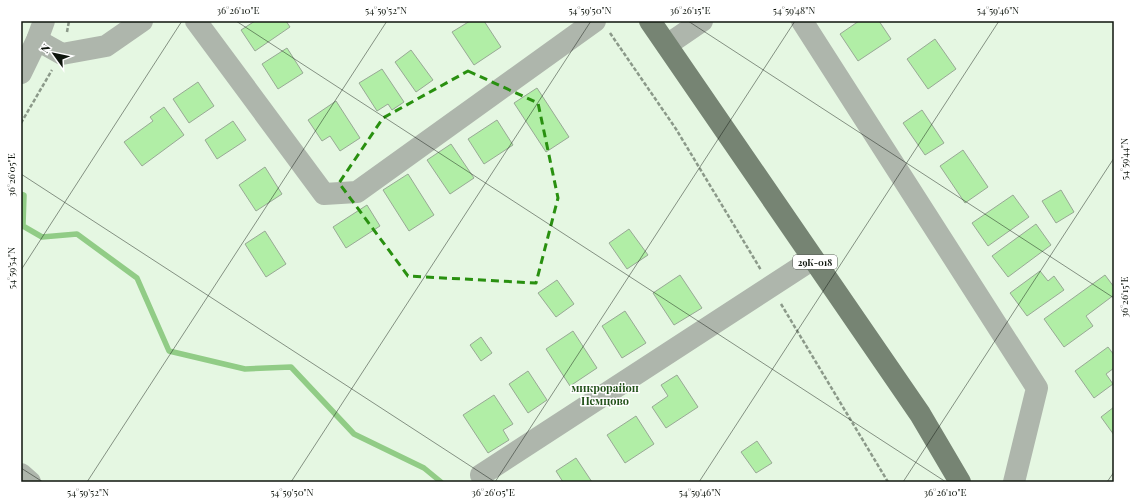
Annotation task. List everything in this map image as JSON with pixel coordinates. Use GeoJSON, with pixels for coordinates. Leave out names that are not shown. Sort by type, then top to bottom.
{"type":"FeatureCollection","features":[{"type":"Feature","properties":{"kind":"main road"},"geometry":{"type":"LineString","coordinates":[[650,21],[667,45]]}},
{"type":"Feature","properties":{"kind":"main road","name":"29К-018"},"geometry":{"type":"LineString","coordinates":[[667,45],[920,414],[960,482]]}},
{"type":"Feature","properties":{"kind":"street"},"geometry":{"type":"LineString","coordinates":[[21,73],[40,31],[62,54],[106,46],[142,21]]}},
{"type":"Feature","properties":{"kind":"street"},"geometry":{"type":"LineString","coordinates":[[196,21],[324,194],[357,192],[600,24]]}},
{"type":"Feature","properties":{"kind":"street"},"geometry":{"type":"LineString","coordinates":[[667,45],[702,21]]}},
{"type":"Feature","properties":{"kind":"street"},"geometry":{"type":"LineString","coordinates":[[802,21],[1037,388],[1014,482]]}},
{"type":"Feature","properties":{"kind":"street"},"geometry":{"type":"LineString","coordinates":[[481,476],[771,287],[812,258]]}},
{"type":"Feature","properties":{"kind":"street"},"geometry":{"type":"LineString","coordinates":[[21,474],[30,482]]}},
{"type":"Feature","properties":{"kind":"path"},"geometry":{"type":"LineString","coordinates":[[21,122],[62,54],[69,21]]}},
{"type":"Feature","properties":{"kind":"path"},"geometry":{"type":"LineString","coordinates":[[600,24],[676,129],[888,482]]}},
{"type":"Feature","properties":{"kind":"highlighted area"},"geometry":{"type":"Polygon","coordinates":[[[468,71],[538,103],[558,198],[536,283],[408,276],[339,183],[383,118],[468,71]]]}},
{"type":"Feature","properties":{"kind":"building"},"geometry":{"type":"Polygon","coordinates":[[[255,21],[286,21],[290,27],[255,51],[241,30],[255,21]]]}},
{"type":"Feature","properties":{"kind":"building"},"geometry":{"type":"Polygon","coordinates":[[[470,21],[484,21],[501,47],[474,65],[452,32],[470,21]]]}},
{"type":"Feature","properties":{"kind":"building"},"geometry":{"type":"Polygon","coordinates":[[[859,21],[879,21],[891,39],[858,61],[840,34],[859,21]]]}},
{"type":"Feature","properties":{"kind":"building"},"geometry":{"type":"Polygon","coordinates":[[[935,39],[956,69],[928,89],[907,59],[935,39]]]}},
{"type":"Feature","properties":{"kind":"building"},"geometry":{"type":"Polygon","coordinates":[[[287,48],[303,73],[278,89],[262,64],[287,48]]]}},
{"type":"Feature","properties":{"kind":"building"},"geometry":{"type":"Polygon","coordinates":[[[411,50],[433,80],[416,92],[395,62],[411,50]]]}},
{"type":"Feature","properties":{"kind":"building"},"geometry":{"type":"Polygon","coordinates":[[[382,69],[404,102],[392,110],[388,104],[377,111],[359,83],[382,69]]]}},
{"type":"Feature","properties":{"kind":"building"},"geometry":{"type":"Polygon","coordinates":[[[198,82],[214,106],[189,123],[173,99],[198,82]]]}},
{"type":"Feature","properties":{"kind":"building"},"geometry":{"type":"Polygon","coordinates":[[[537,88],[569,137],[546,152],[514,103],[537,88]]]}},
{"type":"Feature","properties":{"kind":"building"},"geometry":{"type":"Polygon","coordinates":[[[336,101],[360,138],[340,151],[330,136],[322,141],[308,120],[336,101]]]}},
{"type":"Feature","properties":{"kind":"building"},"geometry":{"type":"Polygon","coordinates":[[[164,107],[184,135],[142,166],[124,142],[153,121],[150,117],[164,107]]]}},
{"type":"Feature","properties":{"kind":"building"},"geometry":{"type":"Polygon","coordinates":[[[922,110],[944,143],[925,155],[903,123],[922,110]]]}},
{"type":"Feature","properties":{"kind":"building"},"geometry":{"type":"Polygon","coordinates":[[[497,120],[513,145],[484,164],[468,139],[497,120]]]}},
{"type":"Feature","properties":{"kind":"building"},"geometry":{"type":"Polygon","coordinates":[[[233,121],[246,140],[217,159],[205,140],[233,121]]]}},
{"type":"Feature","properties":{"kind":"building"},"geometry":{"type":"Polygon","coordinates":[[[451,144],[474,178],[450,194],[427,160],[451,144]]]}},
{"type":"Feature","properties":{"kind":"building"},"geometry":{"type":"Polygon","coordinates":[[[963,150],[988,187],[965,203],[940,166],[963,150]]]}},
{"type":"Feature","properties":{"kind":"building"},"geometry":{"type":"Polygon","coordinates":[[[265,167],[282,194],[256,211],[239,185],[265,167]]]}},
{"type":"Feature","properties":{"kind":"building"},"geometry":{"type":"Polygon","coordinates":[[[408,174],[434,215],[409,231],[383,190],[408,174]]]}},
{"type":"Feature","properties":{"kind":"building"},"geometry":{"type":"Polygon","coordinates":[[[1061,190],[1074,212],[1056,223],[1042,201],[1061,190]]]}},
{"type":"Feature","properties":{"kind":"building"},"geometry":{"type":"Polygon","coordinates":[[[1013,195],[1029,217],[988,246],[972,223],[1013,195]]]}},
{"type":"Feature","properties":{"kind":"building"},"geometry":{"type":"Polygon","coordinates":[[[367,205],[380,226],[346,248],[333,227],[367,205]]]}},
{"type":"Feature","properties":{"kind":"building"},"geometry":{"type":"Polygon","coordinates":[[[1036,224],[1051,245],[1008,277],[992,256],[1036,224]]]}},
{"type":"Feature","properties":{"kind":"building"},"geometry":{"type":"Polygon","coordinates":[[[629,229],[648,255],[627,269],[609,243],[629,229]]]}},
{"type":"Feature","properties":{"kind":"building"},"geometry":{"type":"Polygon","coordinates":[[[265,231],[286,264],[266,277],[245,244],[265,231]]]}},
{"type":"Feature","properties":{"kind":"building"},"geometry":{"type":"Polygon","coordinates":[[[1040,271],[1048,281],[1054,276],[1064,290],[1027,316],[1010,293],[1040,271]]]}},
{"type":"Feature","properties":{"kind":"building"},"geometry":{"type":"Polygon","coordinates":[[[680,275],[702,308],[674,325],[653,293],[680,275]]]}},
{"type":"Feature","properties":{"kind":"building"},"geometry":{"type":"Polygon","coordinates":[[[1105,275],[1114,287],[1114,295],[1086,316],[1093,326],[1064,347],[1044,319],[1105,275]]]}},
{"type":"Feature","properties":{"kind":"building"},"geometry":{"type":"Polygon","coordinates":[[[557,280],[574,304],[556,317],[538,293],[557,280]]]}},
{"type":"Feature","properties":{"kind":"building"},"geometry":{"type":"Polygon","coordinates":[[[625,311],[646,343],[622,358],[602,326],[625,311]]]}},
{"type":"Feature","properties":{"kind":"building"},"geometry":{"type":"Polygon","coordinates":[[[573,331],[597,368],[570,386],[546,349],[573,331]]]}},
{"type":"Feature","properties":{"kind":"building"},"geometry":{"type":"Polygon","coordinates":[[[481,337],[492,353],[481,361],[470,345],[481,337]]]}},
{"type":"Feature","properties":{"kind":"building"},"geometry":{"type":"Polygon","coordinates":[[[1108,347],[1114,355],[1114,368],[1106,374],[1113,384],[1094,398],[1075,371],[1108,347]]]}},
{"type":"Feature","properties":{"kind":"building"},"geometry":{"type":"Polygon","coordinates":[[[528,371],[547,400],[528,413],[509,384],[528,371]]]}},
{"type":"Feature","properties":{"kind":"building"},"geometry":{"type":"Polygon","coordinates":[[[677,375],[698,407],[666,428],[652,407],[668,396],[661,385],[677,375]]]}},
{"type":"Feature","properties":{"kind":"building"},"geometry":{"type":"Polygon","coordinates":[[[494,395],[513,424],[503,430],[509,440],[488,453],[463,415],[494,395]]]}},
{"type":"Feature","properties":{"kind":"building"},"geometry":{"type":"Polygon","coordinates":[[[1114,407],[1114,435],[1101,417],[1114,407]]]}},
{"type":"Feature","properties":{"kind":"building"},"geometry":{"type":"Polygon","coordinates":[[[636,416],[654,444],[625,463],[607,435],[636,416]]]}},
{"type":"Feature","properties":{"kind":"building"},"geometry":{"type":"Polygon","coordinates":[[[757,441],[772,463],[756,473],[741,452],[757,441]]]}},
{"type":"Feature","properties":{"kind":"building"},"geometry":{"type":"Polygon","coordinates":[[[576,458],[592,482],[563,482],[556,471],[576,458]]]}},
{"type":"Feature","properties":{"kind":"waterway"},"geometry":{"type":"LineString","coordinates":[[21,194],[24,195],[23,226],[42,237],[77,234],[137,278],[169,351],[245,369],[291,367],[354,434],[424,468],[441,482]]}},
{"type":"Feature","properties":{"kind":"district","name":"микрорайон Немцово"},"geometry":{"type":"Point","coordinates":[605,393]}}]}
